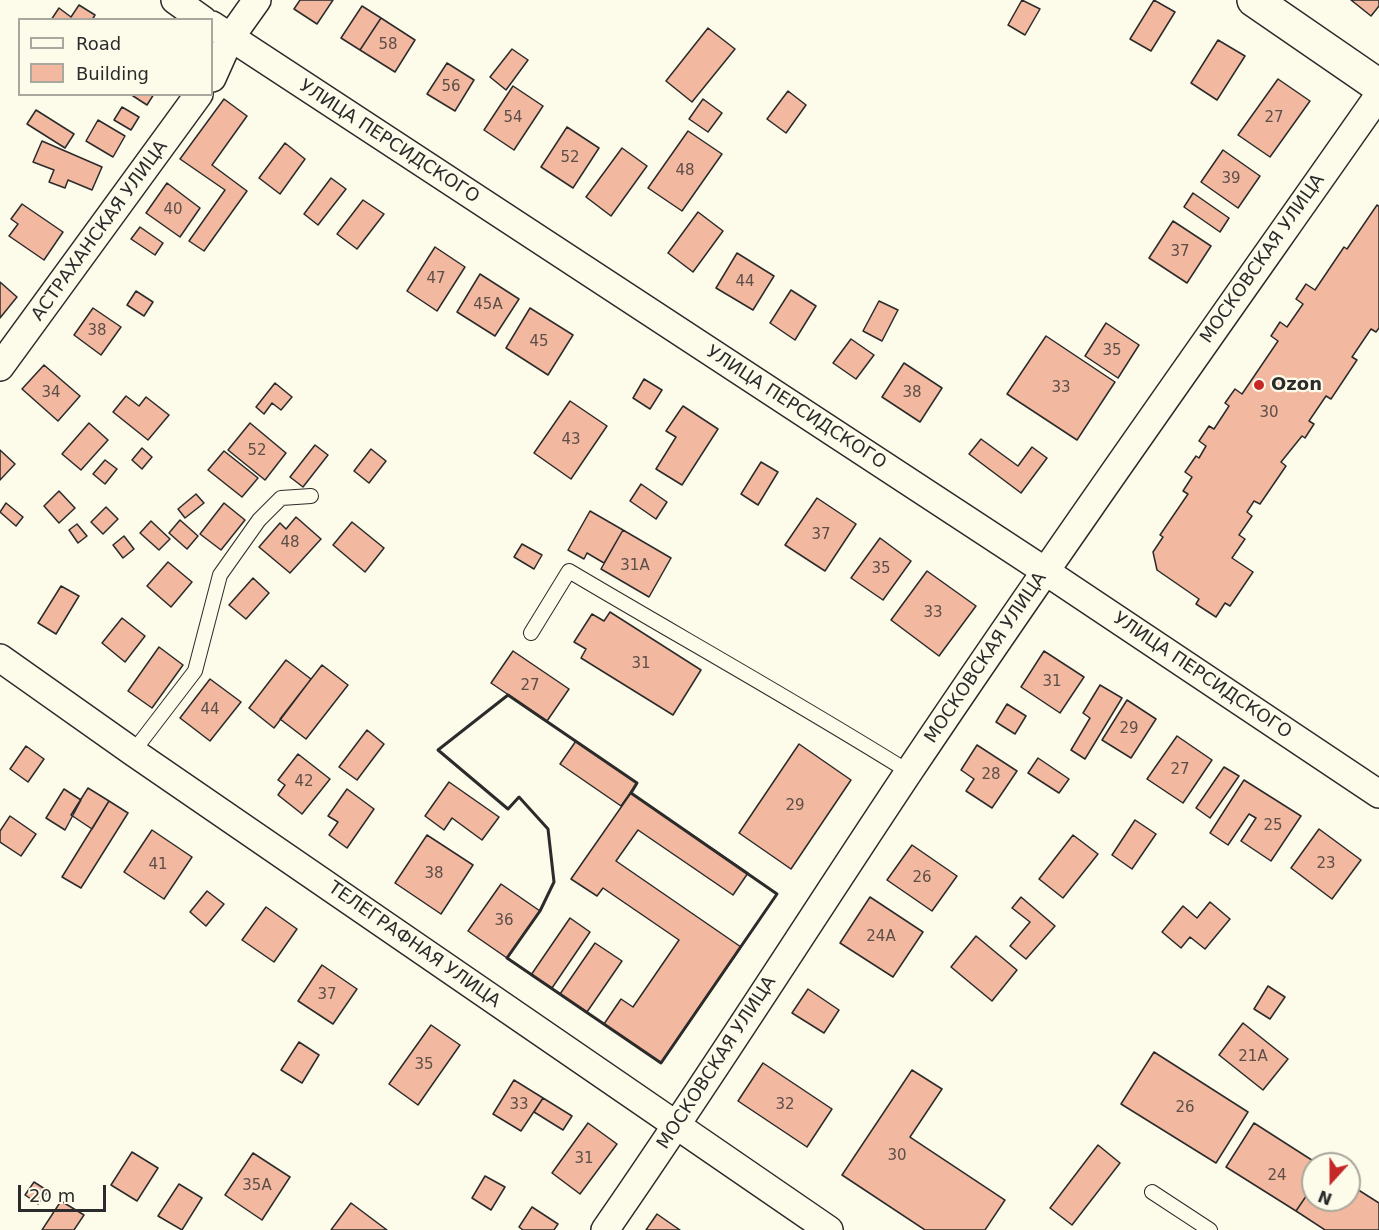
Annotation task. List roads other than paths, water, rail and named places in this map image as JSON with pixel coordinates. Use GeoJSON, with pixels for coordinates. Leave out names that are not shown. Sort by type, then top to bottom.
{"type":"FeatureCollection","features":[{"type":"Feature","properties":{"kind":"main road"},"geometry":{"type":"LineString","coordinates":[[1254,0],[1379,86]]}},
{"type":"Feature","properties":{"kind":"street"},"geometry":{"type":"LineString","coordinates":[[175,0],[200,18]]}},
{"type":"Feature","properties":{"kind":"street"},"geometry":{"type":"LineString","coordinates":[[213,73],[221,32],[257,0]]}},
{"type":"Feature","properties":{"kind":"street","name":"УЛИЦА ПЕРСИДСКОГО"},"geometry":{"type":"LineString","coordinates":[[221,32],[1045,571],[1379,794]]}},
{"type":"Feature","properties":{"kind":"street","name":"МОСКОВСКАЯ УЛИЦА"},"geometry":{"type":"LineString","coordinates":[[605,1230],[677,1126],[909,772],[1045,571],[1379,95]]}},
{"type":"Feature","properties":{"kind":"street","name":"АСТРАХАНСКАЯ УЛИЦА"},"geometry":{"type":"LineString","coordinates":[[0,367],[198,96]]}},
{"type":"Feature","properties":{"kind":"street","name":"ТЕЛЕГРАФНАЯ УЛИЦА"},"geometry":{"type":"LineString","coordinates":[[0,658],[133,752],[829,1230]]}},
{"type":"Feature","properties":{"kind":"lane"},"geometry":{"type":"LineString","coordinates":[[133,752],[195,671],[220,576],[226,566],[259,520],[281,498],[311,496]]}},
{"type":"Feature","properties":{"kind":"lane"},"geometry":{"type":"LineString","coordinates":[[531,633],[569,571],[816,714],[909,772]]}},
{"type":"Feature","properties":{"kind":"lane"},"geometry":{"type":"LineString","coordinates":[[1152,1192],[1210,1230]]}},
{"type":"Feature","properties":{"kind":"place","name":"Ozon"},"geometry":{"type":"Point","coordinates":[1259,385]}}]}
